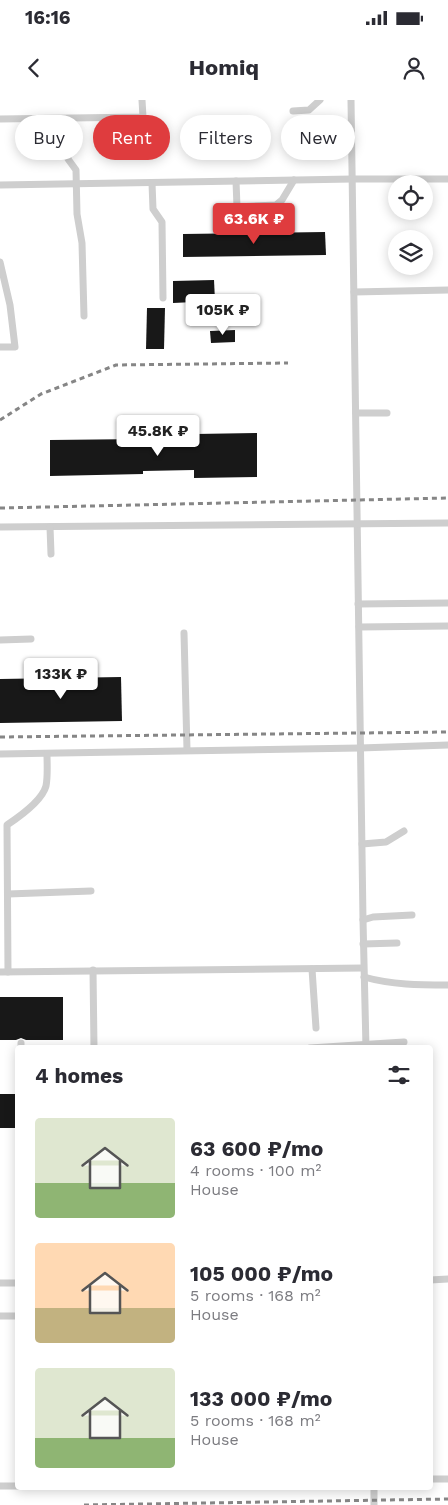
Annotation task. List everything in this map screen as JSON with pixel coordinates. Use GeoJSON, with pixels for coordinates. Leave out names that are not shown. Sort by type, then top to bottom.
{"type":"FeatureCollection","features":[{"type":"Feature","properties":{"kind":"lane"},"geometry":{"type":"LineString","coordinates":[[83,119],[142,117],[142,100]]}},
{"type":"Feature","properties":{"kind":"lane"},"geometry":{"type":"LineString","coordinates":[[293,111],[309,110],[320,100]]}},
{"type":"Feature","properties":{"kind":"lane"},"geometry":{"type":"LineString","coordinates":[[351,100],[366,1045]]}},
{"type":"Feature","properties":{"kind":"lane"},"geometry":{"type":"LineString","coordinates":[[0,119],[15,119]]}},
{"type":"Feature","properties":{"kind":"lane"},"geometry":{"type":"LineString","coordinates":[[69,160],[76,170],[77,214],[82,243],[84,316]]}},
{"type":"Feature","properties":{"kind":"lane"},"geometry":{"type":"LineString","coordinates":[[0,185],[352,178],[388,180]]}},
{"type":"Feature","properties":{"kind":"lane"},"geometry":{"type":"LineString","coordinates":[[433,180],[448,179]]}},
{"type":"Feature","properties":{"kind":"lane"},"geometry":{"type":"LineString","coordinates":[[236,181],[237,206],[276,205],[282,200],[294,180]]}},
{"type":"Feature","properties":{"kind":"lane"},"geometry":{"type":"LineString","coordinates":[[152,183],[153,209],[162,222],[163,298]]}},
{"type":"Feature","properties":{"kind":"lane"},"geometry":{"type":"LineString","coordinates":[[0,262],[10,305],[15,347],[0,347]]}},
{"type":"Feature","properties":{"kind":"lane"},"geometry":{"type":"LineString","coordinates":[[354,292],[448,290]]}},
{"type":"Feature","properties":{"kind":"lane"},"geometry":{"type":"LineString","coordinates":[[356,413],[387,413]]}},
{"type":"Feature","properties":{"kind":"lane"},"geometry":{"type":"LineString","coordinates":[[0,527],[448,523]]}},
{"type":"Feature","properties":{"kind":"lane"},"geometry":{"type":"LineString","coordinates":[[50,526],[51,554]]}},
{"type":"Feature","properties":{"kind":"lane"},"geometry":{"type":"LineString","coordinates":[[358,604],[448,603]]}},
{"type":"Feature","properties":{"kind":"lane"},"geometry":{"type":"LineString","coordinates":[[359,627],[448,626]]}},
{"type":"Feature","properties":{"kind":"lane"},"geometry":{"type":"LineString","coordinates":[[184,633],[187,750]]}},
{"type":"Feature","properties":{"kind":"lane"},"geometry":{"type":"LineString","coordinates":[[0,640],[31,639]]}},
{"type":"Feature","properties":{"kind":"lane"},"geometry":{"type":"LineString","coordinates":[[0,754],[448,745]]}},
{"type":"Feature","properties":{"kind":"lane"},"geometry":{"type":"LineString","coordinates":[[47,754],[46,786],[31,806],[7,825],[8,894],[4,972],[364,968]]}},
{"type":"Feature","properties":{"kind":"lane"},"geometry":{"type":"LineString","coordinates":[[362,844],[386,842],[404,831]]}},
{"type":"Feature","properties":{"kind":"lane"},"geometry":{"type":"LineString","coordinates":[[8,894],[91,891]]}},
{"type":"Feature","properties":{"kind":"lane"},"geometry":{"type":"LineString","coordinates":[[363,920],[373,916],[412,915]]}},
{"type":"Feature","properties":{"kind":"lane"},"geometry":{"type":"LineString","coordinates":[[363,944],[397,943]]}},
{"type":"Feature","properties":{"kind":"lane"},"geometry":{"type":"LineString","coordinates":[[312,968],[316,1028]]}},
{"type":"Feature","properties":{"kind":"lane"},"geometry":{"type":"LineString","coordinates":[[93,970],[94,1045]]}},
{"type":"Feature","properties":{"kind":"lane"},"geometry":{"type":"LineString","coordinates":[[364,977],[380,982],[448,985]]}},
{"type":"Feature","properties":{"kind":"lane"},"geometry":{"type":"LineString","coordinates":[[376,1045],[404,1042]]}},
{"type":"Feature","properties":{"kind":"lane"},"geometry":{"type":"LineString","coordinates":[[433,1280],[448,1279]]}},
{"type":"Feature","properties":{"kind":"lane"},"geometry":{"type":"LineString","coordinates":[[0,1282],[15,1282]]}},
{"type":"Feature","properties":{"kind":"lane"},"geometry":{"type":"LineString","coordinates":[[0,1316],[15,1316]]}},
{"type":"Feature","properties":{"kind":"lane"},"geometry":{"type":"LineString","coordinates":[[433,1479],[448,1479]]}},
{"type":"Feature","properties":{"kind":"lane"},"geometry":{"type":"LineString","coordinates":[[0,1486],[15,1486]]}},
{"type":"Feature","properties":{"kind":"lane"},"geometry":{"type":"LineString","coordinates":[[374,1490],[374,1505]]}},
{"type":"Feature","properties":{"kind":"building"},"geometry":{"type":"Polygon","coordinates":[[[325,232],[326,255],[183,257],[183,234],[325,232]]]}},
{"type":"Feature","properties":{"kind":"building"},"geometry":{"type":"Polygon","coordinates":[[[214,280],[215,301],[173,303],[173,281],[214,280]]]}},
{"type":"Feature","properties":{"kind":"building"},"geometry":{"type":"Polygon","coordinates":[[[147,308],[165,308],[164,349],[146,349],[147,308]]]}},
{"type":"Feature","properties":{"kind":"building"},"geometry":{"type":"Polygon","coordinates":[[[235,330],[235,342],[211,343],[210,331],[235,330]]]}},
{"type":"Feature","properties":{"kind":"building"},"geometry":{"type":"Polygon","coordinates":[[[257,433],[257,477],[194,478],[194,470],[143,471],[143,474],[50,476],[50,440],[142,439],[142,445],[195,444],[195,434],[257,433]]]}},
{"type":"Feature","properties":{"kind":"building"},"geometry":{"type":"Polygon","coordinates":[[[121,677],[122,721],[0,723],[0,679],[121,677]]]}},
{"type":"Feature","properties":{"kind":"building"},"geometry":{"type":"Polygon","coordinates":[[[0,997],[63,997],[63,1040],[26,1040],[21,1038],[16,1040],[0,1040],[0,997]]]}},
{"type":"Feature","properties":{"kind":"building"},"geometry":{"type":"Polygon","coordinates":[[[0,1094],[15,1094],[15,1128],[0,1128],[0,1094]]]}},
{"type":"Feature","properties":{"kind":"railway"},"geometry":{"type":"LineString","coordinates":[[0,420],[41,394],[116,365],[288,363]]}},
{"type":"Feature","properties":{"kind":"railway"},"geometry":{"type":"LineString","coordinates":[[0,508],[448,498]]}},
{"type":"Feature","properties":{"kind":"railway"},"geometry":{"type":"LineString","coordinates":[[0,737],[448,732]]}},
{"type":"Feature","properties":{"kind":"railway"},"geometry":{"type":"LineString","coordinates":[[84,1505],[448,1499]]}}]}
